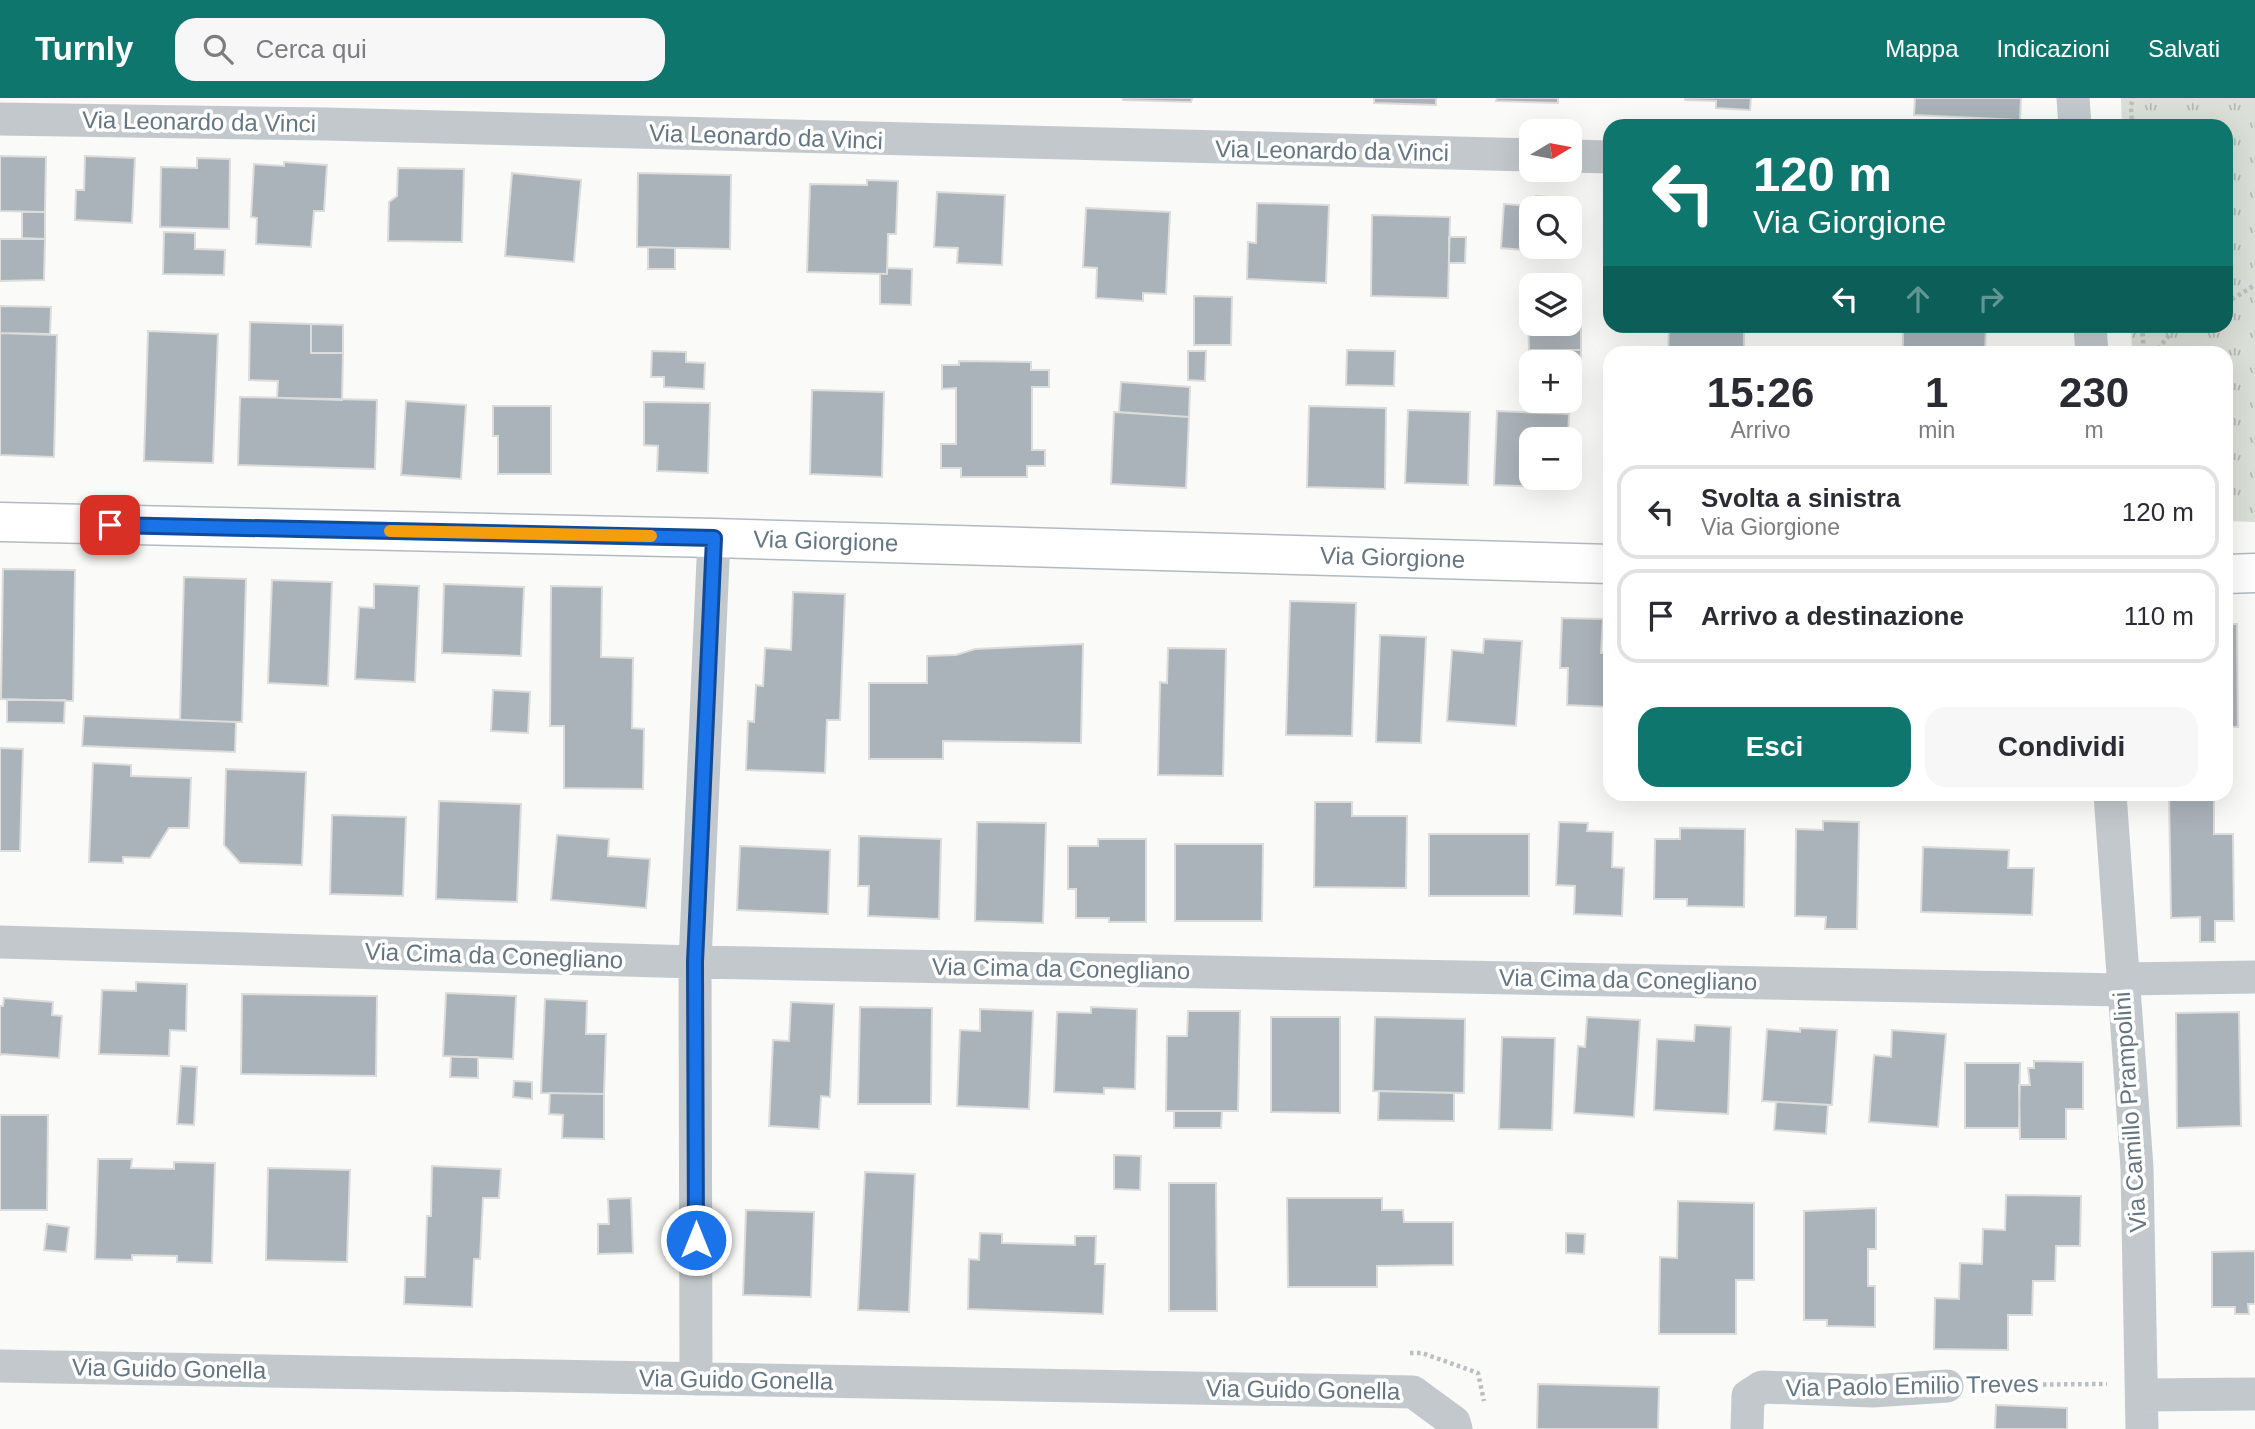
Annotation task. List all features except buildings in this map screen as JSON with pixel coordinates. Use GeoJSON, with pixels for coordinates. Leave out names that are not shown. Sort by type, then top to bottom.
{"type":"FeatureCollection","features":[{"type":"Feature","properties":{"kind":"main road","name":"Via Giorgione"},"geometry":{"type":"LineString","coordinates":[[0,522],[714,538],[1603,564]]}},
{"type":"Feature","properties":{"kind":"main road"},"geometry":{"type":"LineString","coordinates":[[2233,574],[2255,573]]}},
{"type":"Feature","properties":{"kind":"street"},"geometry":{"type":"LineString","coordinates":[[2073,98],[2074,119]]}},
{"type":"Feature","properties":{"kind":"street","name":"Via Leonardo da Vinci"},"geometry":{"type":"LineString","coordinates":[[0,119],[326,124],[1519,155]]}},
{"type":"Feature","properties":{"kind":"street"},"geometry":{"type":"LineString","coordinates":[[1582,156],[1603,157]]}},
{"type":"Feature","properties":{"kind":"street"},"geometry":{"type":"LineString","coordinates":[[696,1379],[695,962],[714,538]]}},
{"type":"Feature","properties":{"kind":"street","name":"Via Camillo Prampolini"},"geometry":{"type":"LineString","coordinates":[[2110,801],[2137,1168],[2127,1389],[2142,1429]]}},
{"type":"Feature","properties":{"kind":"street","name":"Via Cima da Conegliano"},"geometry":{"type":"LineString","coordinates":[[0,942],[695,962],[2122,985],[2255,977]]}},
{"type":"Feature","properties":{"kind":"street","name":"Via Guido Gonella"},"geometry":{"type":"LineString","coordinates":[[0,1366],[1413,1392],[1454,1422],[1456,1429]]}},
{"type":"Feature","properties":{"kind":"street","name":"Via Paolo Emilio Treves"},"geometry":{"type":"LineString","coordinates":[[1747,1429],[1748,1396],[1762,1387],[1873,1391],[1947,1386]]}},
{"type":"Feature","properties":{"kind":"street"},"geometry":{"type":"LineString","coordinates":[[2127,1389],[2255,1394]]}},
{"type":"Feature","properties":{"kind":"path"},"geometry":{"type":"LineString","coordinates":[[2132,119],[2133,98]]}},
{"type":"Feature","properties":{"kind":"path"},"geometry":{"type":"LineString","coordinates":[[2233,299],[2255,285]]}},
{"type":"Feature","properties":{"kind":"path","name":"Via Paolo Emilio Treves"},"geometry":{"type":"LineString","coordinates":[[1947,1386],[2127,1389]]}},
{"type":"Feature","properties":{"kind":"green space"},"geometry":{"type":"Polygon","coordinates":[[[2121,98],[2255,98],[2255,522],[2233,521],[2233,346],[2132,346],[2131,333],[2233,333],[2233,119],[2122,119],[2121,98]]]}},
{"type":"Feature","properties":{"kind":"slow traffic"},"geometry":{"type":"LineString","coordinates":[[390,531],[651,536]]}},
{"type":"Feature","properties":{"kind":"route"},"geometry":{"type":"LineString","coordinates":[[110,525],[714,538],[695,962],[696,1240]]}}]}
